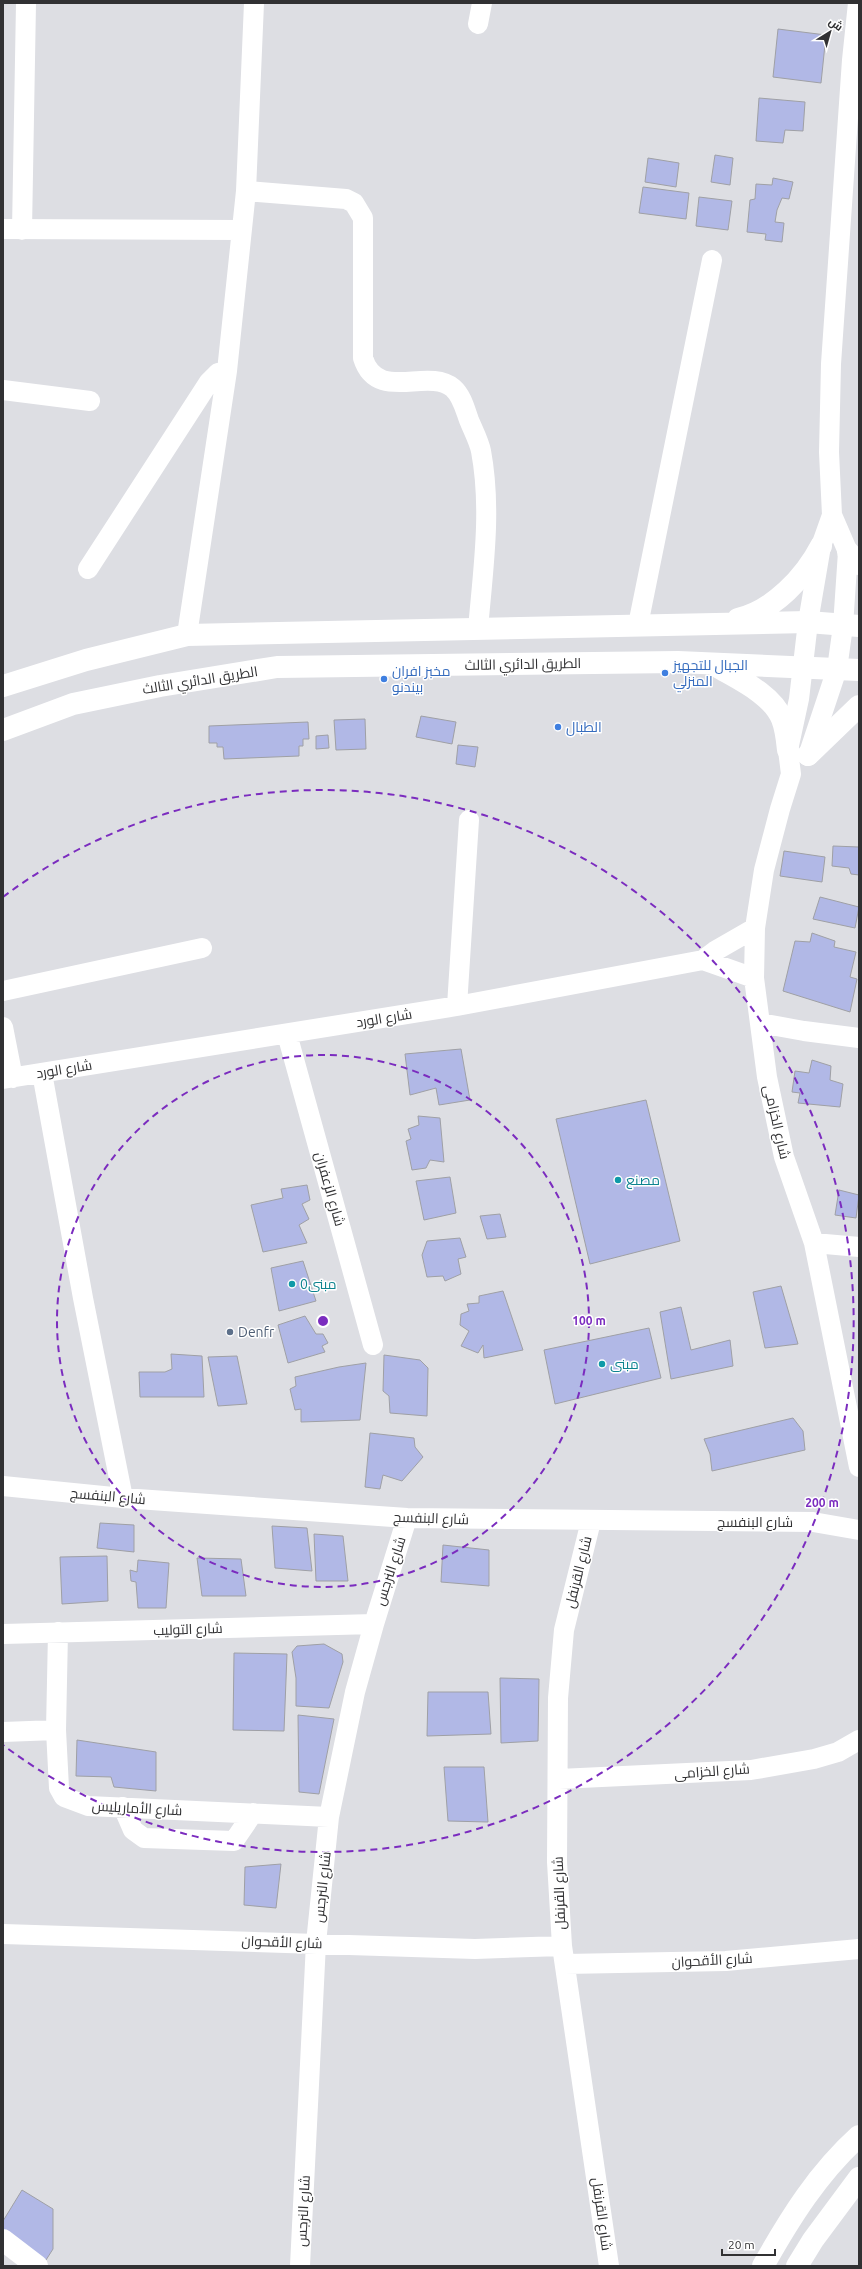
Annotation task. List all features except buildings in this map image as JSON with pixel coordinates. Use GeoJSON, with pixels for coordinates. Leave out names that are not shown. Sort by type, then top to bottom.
{"type":"FeatureCollection","features":[{"type":"Feature","properties":{"kind":"main road"},"geometry":{"type":"LineString","coordinates":[[720,623],[755,614],[776,600],[813,561],[821,546]]}},
{"type":"Feature","properties":{"kind":"main road"},"geometry":{"type":"LineString","coordinates":[[3,686],[86,660],[187,635],[720,623],[808,622],[851,626]]}},
{"type":"Feature","properties":{"kind":"main road","name":"الطريق الدائري الثالث"},"geometry":{"type":"LineString","coordinates":[[3,730],[73,704],[160,686],[277,667],[678,662],[859,670]]}},
{"type":"Feature","properties":{"kind":"main road"},"geometry":{"type":"LineString","coordinates":[[713,664],[752,687],[771,703],[782,718],[798,753],[859,706]]}},
{"type":"Feature","properties":{"kind":"main road"},"geometry":{"type":"LineString","coordinates":[[763,2266],[809,2191],[839,2154],[859,2136]]}},
{"type":"Feature","properties":{"kind":"main road"},"geometry":{"type":"LineString","coordinates":[[797,2266],[813,2240],[859,2178]]}},
{"type":"Feature","properties":{"kind":"main road"},"geometry":{"type":"LineString","coordinates":[[3,2240],[37,2266]]}},
{"type":"Feature","properties":{"kind":"street"},"geometry":{"type":"LineString","coordinates":[[26,3],[8,230],[241,230]]}},
{"type":"Feature","properties":{"kind":"street"},"geometry":{"type":"LineString","coordinates":[[187,635],[228,371],[246,191],[254,3]]}},
{"type":"Feature","properties":{"kind":"street"},"geometry":{"type":"LineString","coordinates":[[478,24],[482,3]]}},
{"type":"Feature","properties":{"kind":"street"},"geometry":{"type":"LineString","coordinates":[[798,753],[799,699],[808,622],[821,546],[832,515],[829,452],[831,364],[852,60],[858,3]]}},
{"type":"Feature","properties":{"kind":"street"},"geometry":{"type":"LineString","coordinates":[[246,191],[346,199],[354,203],[363,218],[363,358],[366,365],[379,379],[397,382],[440,382],[452,387],[460,396],[481,450],[488,527],[478,629]]}},
{"type":"Feature","properties":{"kind":"street"},"geometry":{"type":"LineString","coordinates":[[638,625],[712,260]]}},
{"type":"Feature","properties":{"kind":"street"},"geometry":{"type":"LineString","coordinates":[[88,569],[209,382],[218,373],[228,371]]}},
{"type":"Feature","properties":{"kind":"street"},"geometry":{"type":"LineString","coordinates":[[3,390],[90,401]]}},
{"type":"Feature","properties":{"kind":"street"},"geometry":{"type":"LineString","coordinates":[[798,753],[837,669],[851,626],[853,558],[832,515]]}},
{"type":"Feature","properties":{"kind":"street","name":"شارع الخزامى"},"geometry":{"type":"LineString","coordinates":[[798,753],[771,842],[755,928],[754,978],[767,1076],[784,1157],[814,1243],[859,1467]]}},
{"type":"Feature","properties":{"kind":"street"},"geometry":{"type":"LineString","coordinates":[[457,1006],[469,820]]}},
{"type":"Feature","properties":{"kind":"street","name":"شارع الورد"},"geometry":{"type":"LineString","coordinates":[[8,1078],[457,1006],[703,960],[715,951],[755,928]]}},
{"type":"Feature","properties":{"kind":"street"},"geometry":{"type":"LineString","coordinates":[[3,991],[202,948]]}},
{"type":"Feature","properties":{"kind":"street"},"geometry":{"type":"LineString","coordinates":[[703,960],[754,978]]}},
{"type":"Feature","properties":{"kind":"street"},"geometry":{"type":"LineString","coordinates":[[760,1023],[804,1031],[859,1038]]}},
{"type":"Feature","properties":{"kind":"street"},"geometry":{"type":"LineString","coordinates":[[3,1027],[8,1078]]}},
{"type":"Feature","properties":{"kind":"street","name":"شارع الزعفران"},"geometry":{"type":"LineString","coordinates":[[286,1034],[373,1345]]}},
{"type":"Feature","properties":{"kind":"street"},"geometry":{"type":"LineString","coordinates":[[42,1073],[83,1298],[123,1498]]}},
{"type":"Feature","properties":{"kind":"street"},"geometry":{"type":"LineString","coordinates":[[814,1243],[859,1247]]}},
{"type":"Feature","properties":{"kind":"street","name":"شارع البنفسج"},"geometry":{"type":"LineString","coordinates":[[3,1486],[123,1498],[407,1518],[813,1522],[859,1530]]}},
{"type":"Feature","properties":{"kind":"street","name":"شارع النرجس"},"geometry":{"type":"LineString","coordinates":[[300,2266],[316,1943],[329,1817],[355,1692],[374,1624],[407,1518]]}},
{"type":"Feature","properties":{"kind":"street","name":"شارع القرنفل"},"geometry":{"type":"LineString","coordinates":[[591,1521],[564,1630],[558,1698],[559,1779],[557,1862],[564,1955],[609,2266]]}},
{"type":"Feature","properties":{"kind":"street","name":"شارع التوليب"},"geometry":{"type":"LineString","coordinates":[[3,1634],[374,1624]]}},
{"type":"Feature","properties":{"kind":"street","name":"شارع الأماريليس"},"geometry":{"type":"LineString","coordinates":[[58,1632],[56,1730],[59,1788],[64,1797],[88,1806],[329,1817]]}},
{"type":"Feature","properties":{"kind":"street"},"geometry":{"type":"LineString","coordinates":[[3,1732],[56,1730]]}},
{"type":"Feature","properties":{"kind":"street","name":"شارع الخزامى"},"geometry":{"type":"LineString","coordinates":[[559,1779],[751,1770],[838,1752],[859,1740]]}},
{"type":"Feature","properties":{"kind":"street"},"geometry":{"type":"LineString","coordinates":[[123,1808],[134,1830],[144,1838],[234,1841],[253,1814]]}},
{"type":"Feature","properties":{"kind":"street","name":"شارع الأقحوان"},"geometry":{"type":"LineString","coordinates":[[3,1934],[316,1943],[726,1961],[859,1949]]}},
{"type":"Feature","properties":{"kind":"place","name":"الجبال للتجهيز المنزلي"},"geometry":{"type":"Point","coordinates":[665,673]}},
{"type":"Feature","properties":{"kind":"place","name":"مخبز افران بيندنو"},"geometry":{"type":"Point","coordinates":[384,679]}},
{"type":"Feature","properties":{"kind":"place","name":"الطبال"},"geometry":{"type":"Point","coordinates":[558,727]}},
{"type":"Feature","properties":{"kind":"place","name":"مصنع"},"geometry":{"type":"Point","coordinates":[618,1180]}},
{"type":"Feature","properties":{"kind":"place","name":"مبنى0"},"geometry":{"type":"Point","coordinates":[292,1284]}},
{"type":"Feature","properties":{"kind":"place","name":"Denfr"},"geometry":{"type":"Point","coordinates":[230,1332]}},
{"type":"Feature","properties":{"kind":"place","name":"مبنى"},"geometry":{"type":"Point","coordinates":[602,1364]}}]}
